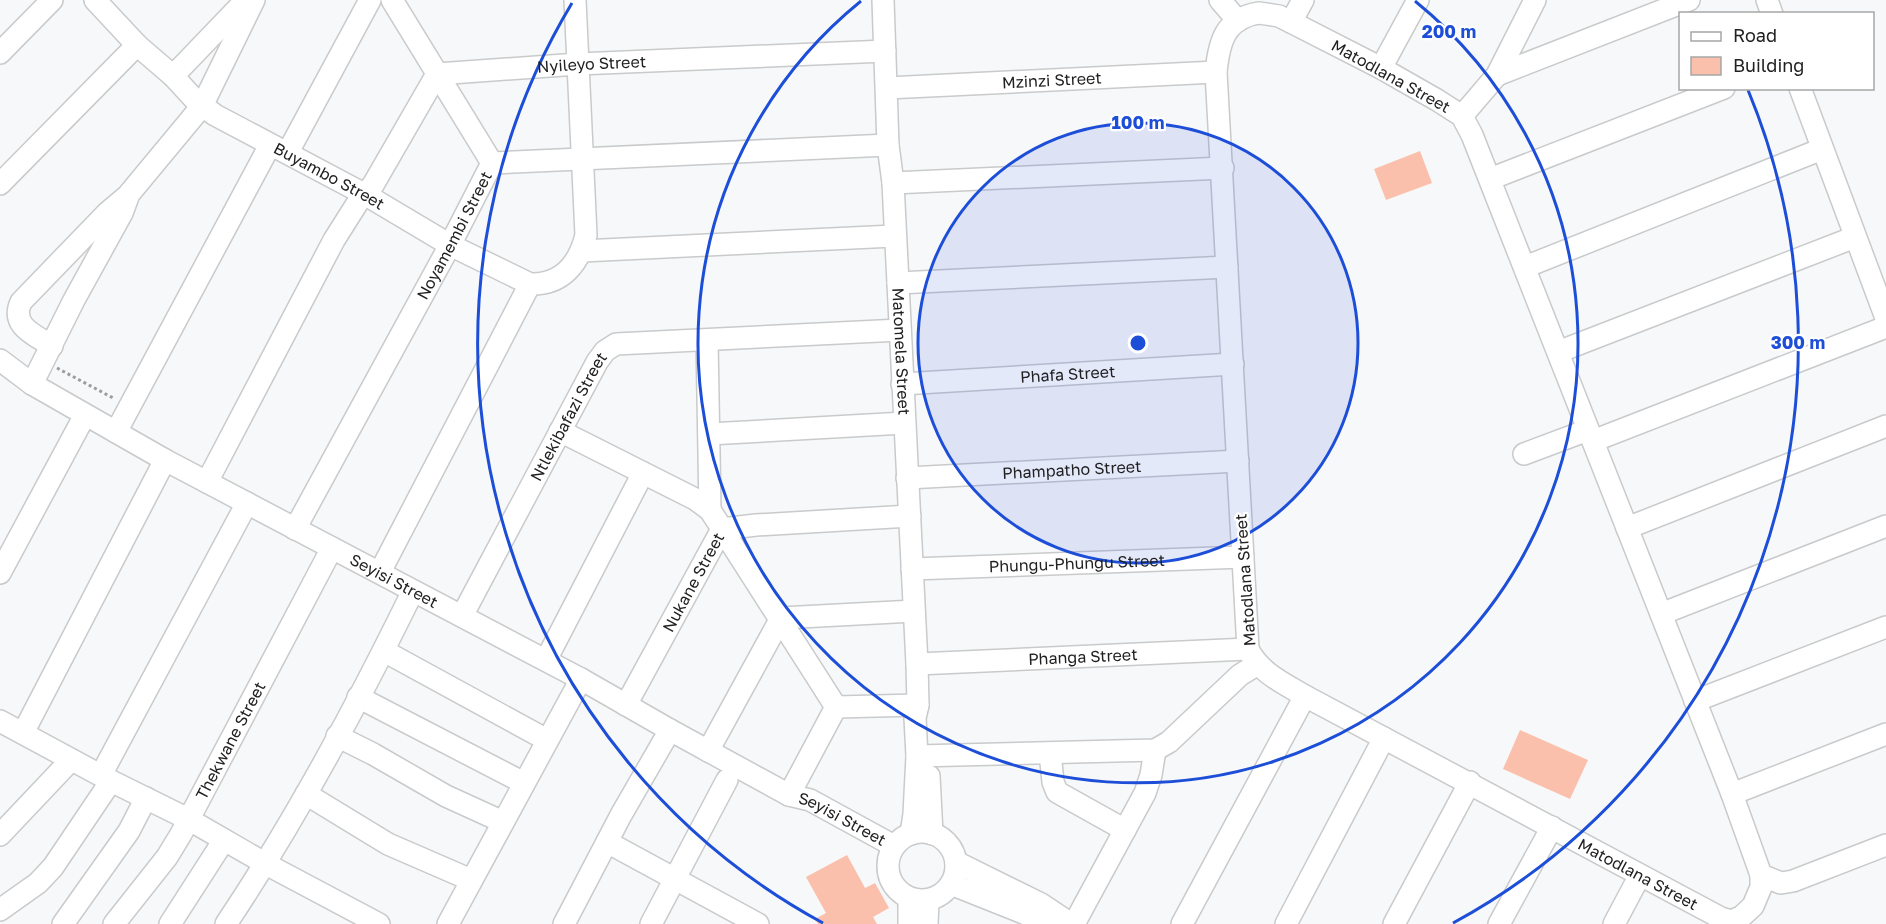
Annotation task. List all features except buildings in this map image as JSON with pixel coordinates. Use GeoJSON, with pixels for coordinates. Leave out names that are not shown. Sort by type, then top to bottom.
{"type":"FeatureCollection","features":[{"type":"Feature","properties":{"kind":"street"},"geometry":{"type":"LineString","coordinates":[[0,53],[52,0]]}},
{"type":"Feature","properties":{"kind":"street"},"geometry":{"type":"LineString","coordinates":[[173,75],[246,0]]}},
{"type":"Feature","properties":{"kind":"street"},"geometry":{"type":"LineString","coordinates":[[48,353],[20,324],[18,308],[21,302],[107,213],[129,194],[202,106],[254,0]]}},
{"type":"Feature","properties":{"kind":"street"},"geometry":{"type":"LineString","coordinates":[[116,432],[279,149],[370,0]]}},
{"type":"Feature","properties":{"kind":"street"},"geometry":{"type":"LineString","coordinates":[[392,0],[492,163]]}},
{"type":"Feature","properties":{"kind":"street"},"geometry":{"type":"LineString","coordinates":[[380,572],[530,284],[552,282],[571,267],[582,251],[586,235],[575,0]]}},
{"type":"Feature","properties":{"kind":"street","name":"Matomela Street"},"geometry":{"type":"LineString","coordinates":[[884,0],[888,145],[893,183],[918,705],[923,716],[923,756],[932,834]]}},
{"type":"Feature","properties":{"kind":"street"},"geometry":{"type":"LineString","coordinates":[[1220,0],[1238,21]]}},
{"type":"Feature","properties":{"kind":"street"},"geometry":{"type":"LineString","coordinates":[[1291,22],[1303,0]]}},
{"type":"Feature","properties":{"kind":"street"},"geometry":{"type":"LineString","coordinates":[[1381,68],[1418,0]]}},
{"type":"Feature","properties":{"kind":"street"},"geometry":{"type":"LineString","coordinates":[[1462,116],[1497,75],[1535,0]]}},
{"type":"Feature","properties":{"kind":"street"},"geometry":{"type":"LineString","coordinates":[[1497,75],[1640,9],[1689,0]]}},
{"type":"Feature","properties":{"kind":"street","name":"Buyambo Street"},"geometry":{"type":"LineString","coordinates":[[104,2],[137,45],[173,75],[202,106],[366,195],[450,244],[530,284]]}},
{"type":"Feature","properties":{"kind":"street","name":"Matodlana Street"},"geometry":{"type":"LineString","coordinates":[[1259,13],[1279,16],[1381,68],[1462,116],[1472,135],[1525,267],[1732,794],[1761,875],[1757,900],[1741,920],[1721,918],[1470,782],[1305,696],[1276,679],[1253,656],[1243,557],[1216,72],[1222,37],[1238,21],[1245,16],[1259,13]]}},
{"type":"Feature","properties":{"kind":"street"},"geometry":{"type":"LineString","coordinates":[[0,184],[137,45]]}},
{"type":"Feature","properties":{"kind":"street","name":"Nyileyo Street"},"geometry":{"type":"LineString","coordinates":[[437,74],[578,64],[885,51]]}},
{"type":"Feature","properties":{"kind":"street","name":"Mzinzi Street"},"geometry":{"type":"LineString","coordinates":[[887,88],[1216,72]]}},
{"type":"Feature","properties":{"kind":"street"},"geometry":{"type":"LineString","coordinates":[[207,482],[334,240],[358,202],[373,185],[437,74]]}},
{"type":"Feature","properties":{"kind":"street"},"geometry":{"type":"LineString","coordinates":[[1490,179],[1719,90]]}},
{"type":"Feature","properties":{"kind":"street"},"geometry":{"type":"LineString","coordinates":[[1801,90],[1886,318]]}},
{"type":"Feature","properties":{"kind":"street","name":"Noyamembi Street"},"geometry":{"type":"LineString","coordinates":[[295,528],[492,163],[888,145]]}},
{"type":"Feature","properties":{"kind":"street"},"geometry":{"type":"LineString","coordinates":[[1525,267],[1822,149]]}},
{"type":"Feature","properties":{"kind":"street"},"geometry":{"type":"LineString","coordinates":[[893,183],[1223,168]]}},
{"type":"Feature","properties":{"kind":"street"},"geometry":{"type":"LineString","coordinates":[[32,384],[74,300],[122,213],[129,194]]}},
{"type":"Feature","properties":{"kind":"street"},"geometry":{"type":"LineString","coordinates":[[582,251],[894,236]]}},
{"type":"Feature","properties":{"kind":"street"},"geometry":{"type":"LineString","coordinates":[[1558,352],[1855,237]]}},
{"type":"Feature","properties":{"kind":"street"},"geometry":{"type":"LineString","coordinates":[[898,283],[1227,267]]}},
{"type":"Feature","properties":{"kind":"street"},"geometry":{"type":"LineString","coordinates":[[1524,454],[1591,436],[1886,327]]}},
{"type":"Feature","properties":{"kind":"street","name":"Ntlekibafazi Street"},"geometry":{"type":"LineString","coordinates":[[462,616],[597,362],[605,351],[616,344],[900,330]]}},
{"type":"Feature","properties":{"kind":"street"},"geometry":{"type":"LineString","coordinates":[[707,340],[710,510]]}},
{"type":"Feature","properties":{"kind":"street","name":"Phafa Street"},"geometry":{"type":"LineString","coordinates":[[902,384],[1233,364]]}},
{"type":"Feature","properties":{"kind":"street","name":"Seyisi Street"},"geometry":{"type":"LineString","coordinates":[[2,367],[165,460],[546,660],[789,795],[810,800],[894,846]]}},
{"type":"Feature","properties":{"kind":"street"},"geometry":{"type":"LineString","coordinates":[[0,573],[85,415]]}},
{"type":"Feature","properties":{"kind":"street"},"geometry":{"type":"LineString","coordinates":[[709,434],[904,423]]}},
{"type":"Feature","properties":{"kind":"street"},"geometry":{"type":"LineString","coordinates":[[1627,528],[1886,426]]}},
{"type":"Feature","properties":{"kind":"street"},"geometry":{"type":"LineString","coordinates":[[560,431],[695,499],[710,510],[843,707]]}},
{"type":"Feature","properties":{"kind":"street"},"geometry":{"type":"LineString","coordinates":[[23,733],[165,460]]}},
{"type":"Feature","properties":{"kind":"street","name":"Phampatho Street"},"geometry":{"type":"LineString","coordinates":[[907,478],[1238,461]]}},
{"type":"Feature","properties":{"kind":"street"},"geometry":{"type":"LineString","coordinates":[[546,660],[643,473]]}},
{"type":"Feature","properties":{"kind":"street"},"geometry":{"type":"LineString","coordinates":[[0,910],[38,883],[53,867],[106,778],[247,503]]}},
{"type":"Feature","properties":{"kind":"street","name":"Nukane Street"},"geometry":{"type":"LineString","coordinates":[[626,705],[722,530],[756,525],[910,516]]}},
{"type":"Feature","properties":{"kind":"street"},"geometry":{"type":"LineString","coordinates":[[1661,614],[1886,526]]}},
{"type":"Feature","properties":{"kind":"street","name":"Thekwane Street"},"geometry":{"type":"LineString","coordinates":[[114,924],[167,857],[332,548]]}},
{"type":"Feature","properties":{"kind":"street","name":"Phungu-Phungu Street"},"geometry":{"type":"LineString","coordinates":[[912,569],[1243,557]]}},
{"type":"Feature","properties":{"kind":"street"},"geometry":{"type":"LineString","coordinates":[[226,924],[266,864],[306,794],[414,591]]}},
{"type":"Feature","properties":{"kind":"street"},"geometry":{"type":"LineString","coordinates":[[781,618],[914,611]]}},
{"type":"Feature","properties":{"kind":"street"},"geometry":{"type":"LineString","coordinates":[[708,751],[781,618]]}},
{"type":"Feature","properties":{"kind":"street"},"geometry":{"type":"LineString","coordinates":[[1695,701],[1886,627]]}},
{"type":"Feature","properties":{"kind":"street"},"geometry":{"type":"LineString","coordinates":[[384,651],[547,740]]}},
{"type":"Feature","properties":{"kind":"street"},"geometry":{"type":"LineString","coordinates":[[923,756],[1155,750],[1169,742],[1240,675],[1253,656]]}},
{"type":"Feature","properties":{"kind":"street","name":"Phanga Street"},"geometry":{"type":"LineString","coordinates":[[917,664],[1253,656]]}},
{"type":"Feature","properties":{"kind":"street"},"geometry":{"type":"LineString","coordinates":[[448,924],[581,679]]}},
{"type":"Feature","properties":{"kind":"street"},"geometry":{"type":"LineString","coordinates":[[1182,924],[1305,696]]}},
{"type":"Feature","properties":{"kind":"street"},"geometry":{"type":"LineString","coordinates":[[358,697],[524,783]]}},
{"type":"Feature","properties":{"kind":"street"},"geometry":{"type":"LineString","coordinates":[[843,707],[918,705]]}},
{"type":"Feature","properties":{"kind":"street"},"geometry":{"type":"LineString","coordinates":[[789,795],[843,707]]}},
{"type":"Feature","properties":{"kind":"street"},"geometry":{"type":"LineString","coordinates":[[0,721],[188,819],[364,921]]}},
{"type":"Feature","properties":{"kind":"street"},"geometry":{"type":"LineString","coordinates":[[564,924],[670,730]]}},
{"type":"Feature","properties":{"kind":"street"},"geometry":{"type":"LineString","coordinates":[[1732,794],[1886,734]]}},
{"type":"Feature","properties":{"kind":"street"},"geometry":{"type":"LineString","coordinates":[[337,736],[438,792],[503,822]]}},
{"type":"Feature","properties":{"kind":"street"},"geometry":{"type":"LineString","coordinates":[[1286,924],[1384,738]]}},
{"type":"Feature","properties":{"kind":"street"},"geometry":{"type":"LineString","coordinates":[[956,862],[1041,904],[1072,924],[1149,783],[1155,750]]}},
{"type":"Feature","properties":{"kind":"street"},"geometry":{"type":"LineString","coordinates":[[1050,753],[1053,782],[1057,792],[1125,830]]}},
{"type":"Feature","properties":{"kind":"street","name":"Matomela Street"},"geometry":{"type":"LineString","coordinates":[[911,834],[923,756]]}},
{"type":"Feature","properties":{"kind":"street"},"geometry":{"type":"LineString","coordinates":[[0,835],[72,760]]}},
{"type":"Feature","properties":{"kind":"street"},"geometry":{"type":"LineString","coordinates":[[651,924],[728,780]]}},
{"type":"Feature","properties":{"kind":"street"},"geometry":{"type":"LineString","coordinates":[[1394,924],[1470,782]]}},
{"type":"Feature","properties":{"kind":"street"},"geometry":{"type":"LineString","coordinates":[[306,794],[388,844],[471,880]]}},
{"type":"Feature","properties":{"kind":"street","name":"Seyisi Street"},"geometry":{"type":"LineString","coordinates":[[789,795],[802,808],[867,846],[887,867]]}},
{"type":"Feature","properties":{"kind":"street"},"geometry":{"type":"LineString","coordinates":[[63,924],[129,831],[146,798]]}},
{"type":"Feature","properties":{"kind":"street"},"geometry":{"type":"LineString","coordinates":[[1499,924],[1552,827]]}},
{"type":"Feature","properties":{"kind":"street"},"geometry":{"type":"LineString","coordinates":[[922,832],[932,834],[939,837],[950,848],[956,862],[954,877],[944,892],[919,899],[893,886],[887,867],[889,856],[894,846],[911,834],[922,832]]}},
{"type":"Feature","properties":{"kind":"street"},"geometry":{"type":"LineString","coordinates":[[170,924],[224,840]]}},
{"type":"Feature","properties":{"kind":"street"},"geometry":{"type":"LineString","coordinates":[[607,842],[748,922]]}},
{"type":"Feature","properties":{"kind":"street"},"geometry":{"type":"LineString","coordinates":[[1761,875],[1781,883],[1792,881],[1886,845]]}},
{"type":"Feature","properties":{"kind":"street"},"geometry":{"type":"LineString","coordinates":[[1614,924],[1640,875]]}},
{"type":"Feature","properties":{"kind":"street"},"geometry":{"type":"LineString","coordinates":[[951,884],[1052,924]]}},
{"type":"Feature","properties":{"kind":"street"},"geometry":{"type":"LineString","coordinates":[[909,924],[919,899]]}},
{"type":"Feature","properties":{"kind":"street"},"geometry":{"type":"LineString","coordinates":[[919,899],[927,924]]}},
{"type":"Feature","properties":{"kind":"path"},"geometry":{"type":"LineString","coordinates":[[48,353],[129,407]]}}]}
